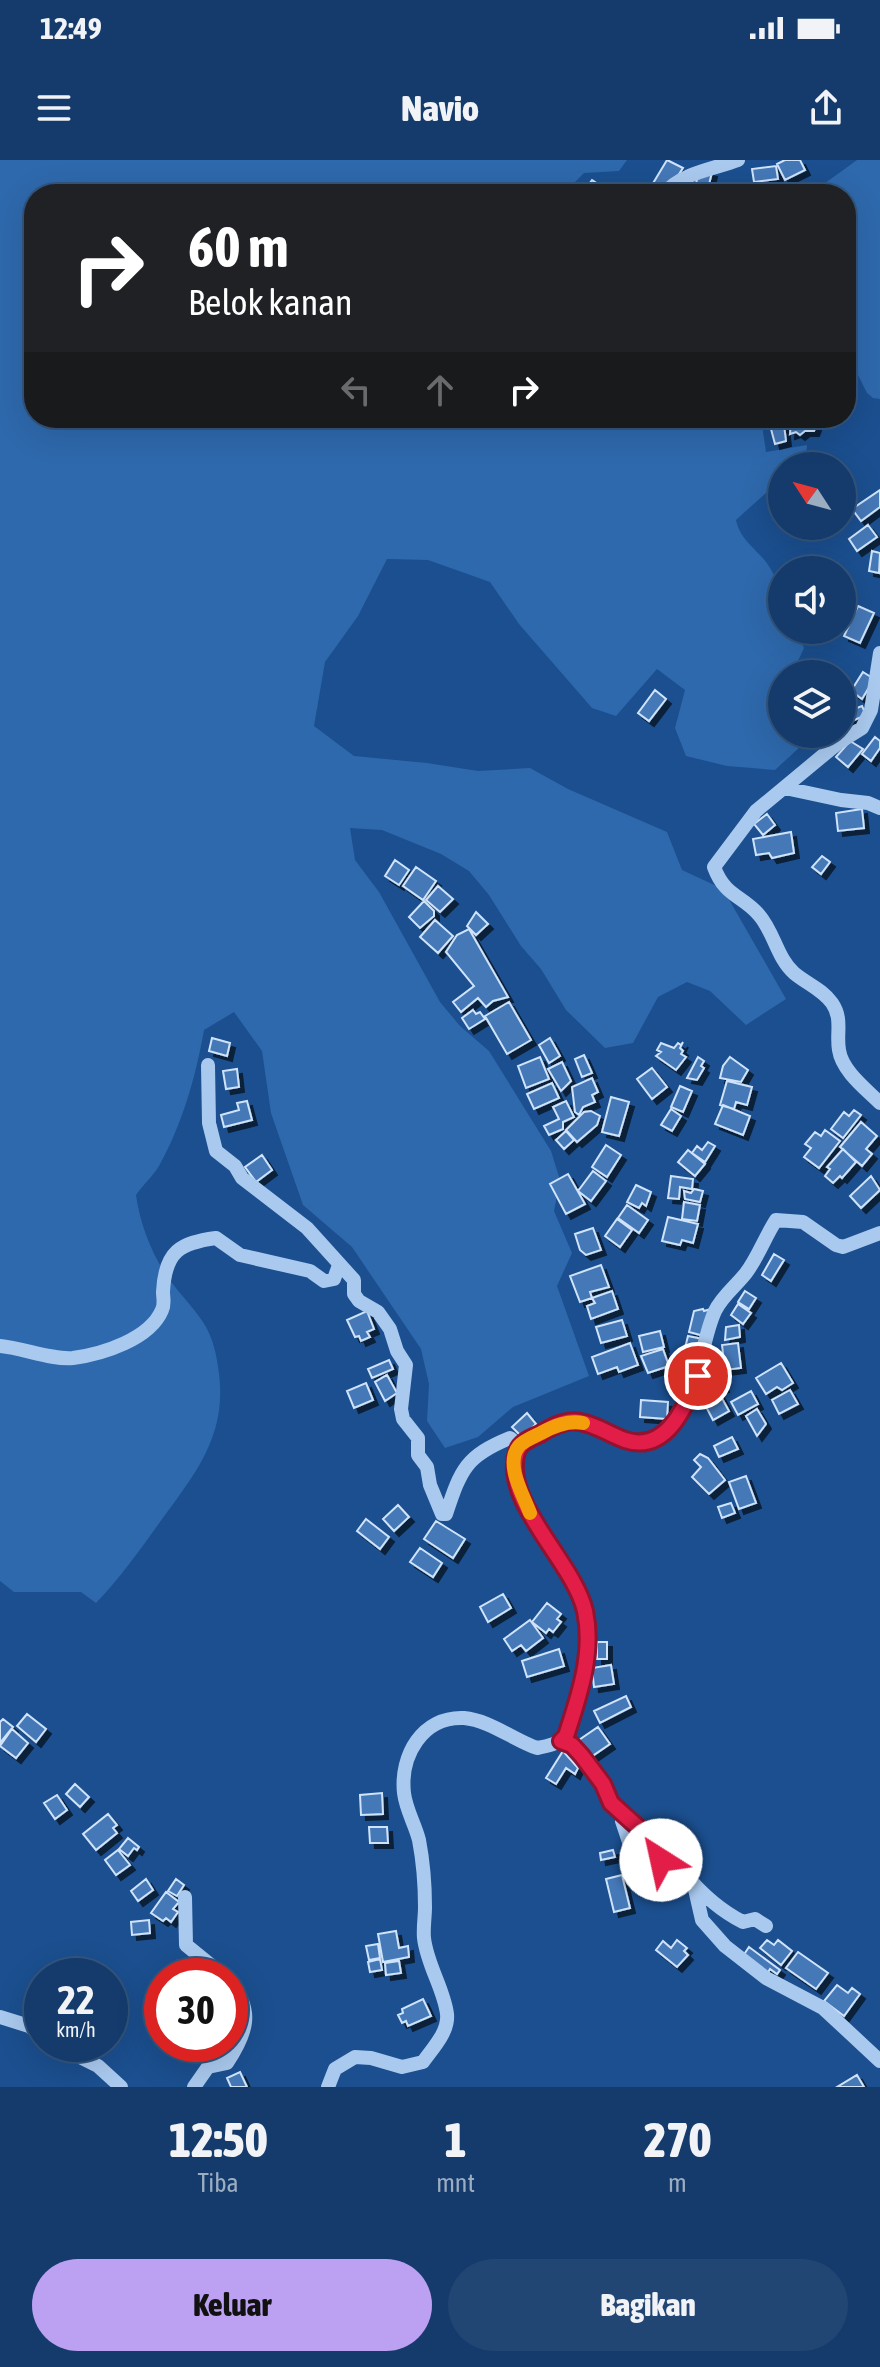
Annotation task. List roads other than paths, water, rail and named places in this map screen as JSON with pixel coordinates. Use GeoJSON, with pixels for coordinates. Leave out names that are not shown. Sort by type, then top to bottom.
{"type":"FeatureCollection","features":[{"type":"Feature","properties":{"kind":"street"},"geometry":{"type":"LineString","coordinates":[[676,184],[683,178],[738,160]]}},
{"type":"Feature","properties":{"kind":"street"},"geometry":{"type":"LineString","coordinates":[[880,653],[871,710],[862,728],[838,743],[756,811],[714,867],[719,882],[758,913],[792,971],[821,990],[832,1002],[840,1022],[838,1048],[842,1061],[880,1103]]}},
{"type":"Feature","properties":{"kind":"street"},"geometry":{"type":"LineString","coordinates":[[785,788],[868,803],[880,808]]}},
{"type":"Feature","properties":{"kind":"street"},"geometry":{"type":"LineString","coordinates":[[208,1065],[209,1123],[216,1151],[235,1166],[242,1178],[307,1228],[354,1280],[354,1294],[359,1301],[372,1307],[384,1320],[406,1365],[401,1409],[403,1419],[418,1438],[418,1455],[427,1467],[430,1485],[442,1514],[446,1514],[464,1468],[481,1451],[510,1438],[519,1445]]}},
{"type":"Feature","properties":{"kind":"street"},"geometry":{"type":"LineString","coordinates":[[328,2087],[335,2069],[355,2057],[402,2067],[423,2062],[446,2024],[444,2004],[424,1937],[425,1898],[418,1839],[404,1794],[407,1762],[420,1735],[449,1719],[468,1718],[537,1748],[561,1741],[566,1736],[582,1686],[586,1656],[584,1608],[565,1565],[533,1521],[519,1488],[515,1455],[519,1445],[543,1431],[569,1422],[581,1422],[641,1444],[664,1435],[690,1397],[716,1310],[746,1273],[776,1220],[803,1222],[843,1247],[880,1233]]}},
{"type":"Feature","properties":{"kind":"street"},"geometry":{"type":"LineString","coordinates":[[0,1346],[69,1359],[137,1337],[158,1318],[164,1306],[163,1291],[169,1263],[176,1251],[190,1242],[216,1238],[240,1255],[310,1271],[324,1281],[334,1279],[339,1265]]}},
{"type":"Feature","properties":{"kind":"street"},"geometry":{"type":"LineString","coordinates":[[561,1741],[572,1745],[582,1756],[603,1784],[611,1803],[662,1849],[662,1863],[669,1875],[685,1874],[715,1904],[736,1918],[743,1922],[755,1919],[766,1926]]}},
{"type":"Feature","properties":{"kind":"street"},"geometry":{"type":"LineString","coordinates":[[625,1817],[622,1821],[635,1860],[639,1885]]}},
{"type":"Feature","properties":{"kind":"street"},"geometry":{"type":"LineString","coordinates":[[692,1881],[702,1920],[725,1946],[766,1978],[823,2008],[880,2061]]}},
{"type":"Feature","properties":{"kind":"street"},"geometry":{"type":"LineString","coordinates":[[185,1897],[186,1945],[202,1958]]}},
{"type":"Feature","properties":{"kind":"street"},"geometry":{"type":"LineString","coordinates":[[0,2017],[24,2024]]}},
{"type":"Feature","properties":{"kind":"street"},"geometry":{"type":"LineString","coordinates":[[90,2062],[121,2087]]}},
{"type":"Feature","properties":{"kind":"street"},"geometry":{"type":"LineString","coordinates":[[194,2087],[208,2067],[228,2062]]}}]}
